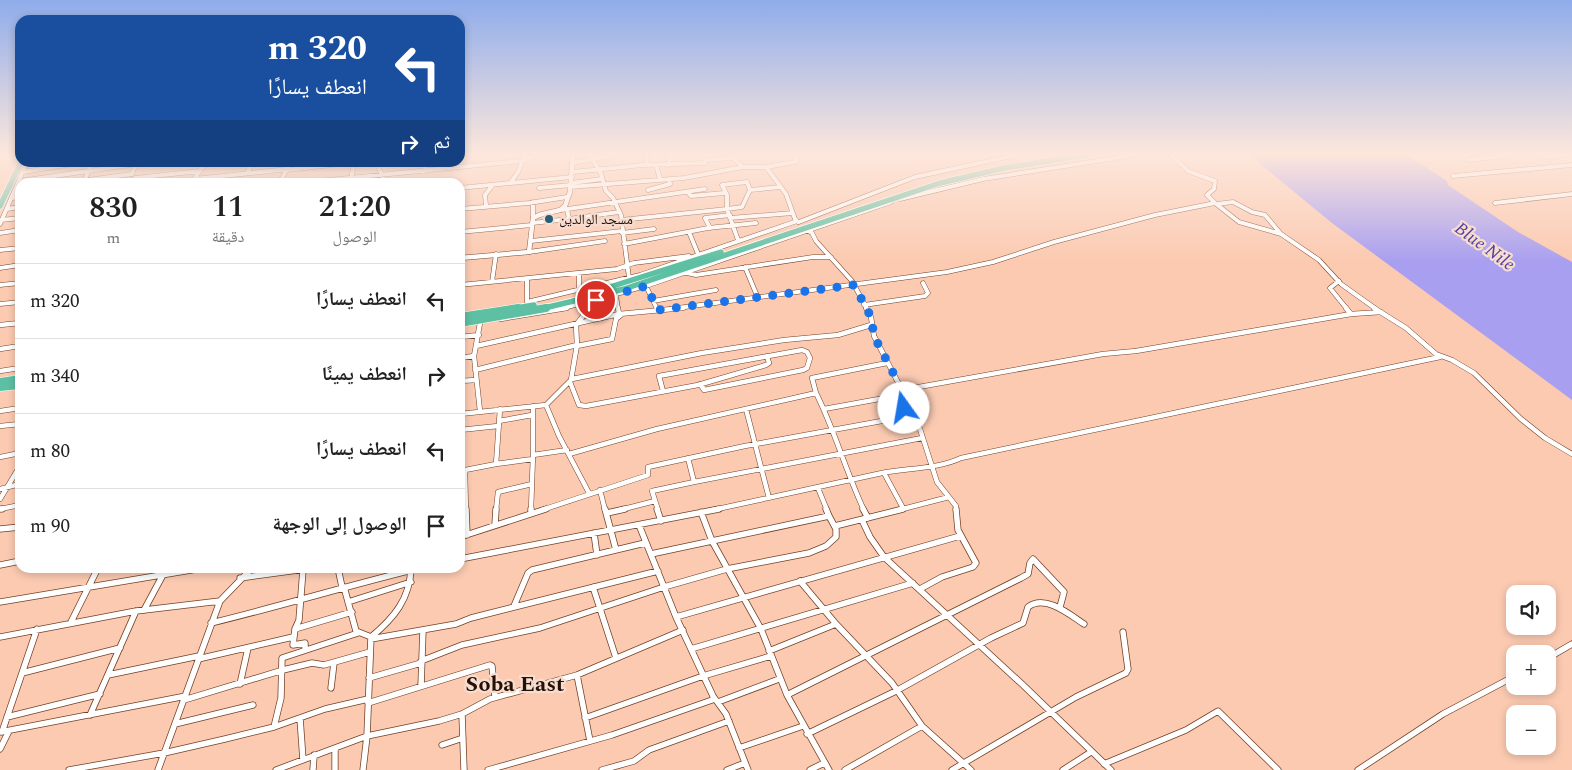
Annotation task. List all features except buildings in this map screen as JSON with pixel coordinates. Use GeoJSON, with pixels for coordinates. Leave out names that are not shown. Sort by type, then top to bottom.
{"type":"FeatureCollection","features":[{"type":"Feature","properties":{"kind":"highway"},"geometry":{"type":"LineString","coordinates":[[0,206],[8,189]]}},
{"type":"Feature","properties":{"kind":"highway"},"geometry":{"type":"LineString","coordinates":[[465,323],[522,313],[654,280],[802,225],[912,189]]}},
{"type":"Feature","properties":{"kind":"highway"},"geometry":{"type":"LineString","coordinates":[[802,225],[921,189]]}},
{"type":"Feature","properties":{"kind":"highway"},"geometry":{"type":"LineString","coordinates":[[465,316],[582,299]]}},
{"type":"Feature","properties":{"kind":"highway"},"geometry":{"type":"LineString","coordinates":[[0,382],[15,380]]}},
{"type":"Feature","properties":{"kind":"highway"},"geometry":{"type":"LineString","coordinates":[[0,387],[15,386]]}},
{"type":"Feature","properties":{"kind":"street"},"geometry":{"type":"LineString","coordinates":[[486,205],[485,195],[490,189]]}},
{"type":"Feature","properties":{"kind":"street"},"geometry":{"type":"LineString","coordinates":[[568,219],[564,209],[569,189]]}},
{"type":"Feature","properties":{"kind":"street"},"geometry":{"type":"LineString","coordinates":[[605,189],[616,203],[619,212],[630,278]]}},
{"type":"Feature","properties":{"kind":"street"},"geometry":{"type":"LineString","coordinates":[[648,190],[653,189]]}},
{"type":"Feature","properties":{"kind":"street"},"geometry":{"type":"LineString","coordinates":[[532,222],[538,215],[564,209],[705,189]]}},
{"type":"Feature","properties":{"kind":"street"},"geometry":{"type":"LineString","coordinates":[[723,189],[727,195],[727,209],[738,240]]}},
{"type":"Feature","properties":{"kind":"street"},"geometry":{"type":"LineString","coordinates":[[621,220],[742,207],[750,190],[761,189]]}},
{"type":"Feature","properties":{"kind":"street"},"geometry":{"type":"LineString","coordinates":[[782,189],[793,213],[854,285],[871,317],[871,325],[902,393],[903,405],[917,425],[937,482],[956,506],[956,524],[960,536],[975,560],[975,566],[942,577],[920,589]]}},
{"type":"Feature","properties":{"kind":"street"},"geometry":{"type":"LineString","coordinates":[[527,278],[527,302],[616,296],[687,273],[887,189]]}},
{"type":"Feature","properties":{"kind":"street"},"geometry":{"type":"LineString","coordinates":[[582,299],[630,278],[760,233],[802,225],[941,189]]}},
{"type":"Feature","properties":{"kind":"street"},"geometry":{"type":"LineString","coordinates":[[1214,189],[1207,196],[1243,224],[1282,234]]}},
{"type":"Feature","properties":{"kind":"street"},"geometry":{"type":"LineString","coordinates":[[1,222],[15,191]]}},
{"type":"Feature","properties":{"kind":"street"},"geometry":{"type":"LineString","coordinates":[[688,192],[691,196],[724,193]]}},
{"type":"Feature","properties":{"kind":"street"},"geometry":{"type":"LineString","coordinates":[[1494,203],[1572,194]]}},
{"type":"Feature","properties":{"kind":"street"},"geometry":{"type":"LineString","coordinates":[[465,208],[567,197]]}},
{"type":"Feature","properties":{"kind":"street"},"geometry":{"type":"LineString","coordinates":[[529,252],[533,202]]}},
{"type":"Feature","properties":{"kind":"street"},"geometry":{"type":"LineString","coordinates":[[476,346],[621,314],[942,273],[988,263],[1054,242],[1155,215],[1216,203],[1232,202],[1252,212],[1264,215],[1282,234],[1319,260],[1339,281],[1406,328],[1442,357],[1452,360],[1474,373],[1521,419],[1545,438],[1572,454]]}},
{"type":"Feature","properties":{"kind":"street"},"geometry":{"type":"LineString","coordinates":[[7,209],[15,208]]}},
{"type":"Feature","properties":{"kind":"street"},"geometry":{"type":"LineString","coordinates":[[465,231],[619,212]]}},
{"type":"Feature","properties":{"kind":"street"},"geometry":{"type":"LineString","coordinates":[[710,228],[705,218],[793,213]]}},
{"type":"Feature","properties":{"kind":"street"},"geometry":{"type":"LineString","coordinates":[[753,216],[760,233]]}},
{"type":"Feature","properties":{"kind":"street"},"geometry":{"type":"LineString","coordinates":[[1,222],[15,219]]}},
{"type":"Feature","properties":{"kind":"street"},"geometry":{"type":"LineString","coordinates":[[624,244],[710,228],[756,222]]}},
{"type":"Feature","properties":{"kind":"street"},"geometry":{"type":"LineString","coordinates":[[531,241],[654,229]]}},
{"type":"Feature","properties":{"kind":"street"},"geometry":{"type":"LineString","coordinates":[[0,233],[15,231]]}},
{"type":"Feature","properties":{"kind":"street"},"geometry":{"type":"LineString","coordinates":[[689,232],[696,255]]}},
{"type":"Feature","properties":{"kind":"street"},"geometry":{"type":"LineString","coordinates":[[465,257],[529,252],[605,241]]}},
{"type":"Feature","properties":{"kind":"street"},"geometry":{"type":"LineString","coordinates":[[0,250],[15,248]]}},
{"type":"Feature","properties":{"kind":"street"},"geometry":{"type":"LineString","coordinates":[[492,282],[496,254]]}},
{"type":"Feature","properties":{"kind":"street"},"geometry":{"type":"LineString","coordinates":[[465,285],[617,269],[627,265],[696,255]]}},
{"type":"Feature","properties":{"kind":"street"},"geometry":{"type":"LineString","coordinates":[[687,273],[696,275],[813,257],[831,257]]}},
{"type":"Feature","properties":{"kind":"street"},"geometry":{"type":"LineString","coordinates":[[0,268],[15,266]]}},
{"type":"Feature","properties":{"kind":"street"},"geometry":{"type":"LineString","coordinates":[[745,268],[758,298]]}},
{"type":"Feature","properties":{"kind":"street"},"geometry":{"type":"LineString","coordinates":[[579,273],[582,318],[576,326],[577,346],[571,380],[579,404],[583,406],[700,384],[766,365],[769,363],[767,356]]}},
{"type":"Feature","properties":{"kind":"street"},"geometry":{"type":"LineString","coordinates":[[1339,281],[1330,286],[1330,289],[1351,314]]}},
{"type":"Feature","properties":{"kind":"street"},"geometry":{"type":"LineString","coordinates":[[864,305],[927,295],[928,293],[923,282]]}},
{"type":"Feature","properties":{"kind":"street"},"geometry":{"type":"LineString","coordinates":[[0,286],[15,284]]}},
{"type":"Feature","properties":{"kind":"street"},"geometry":{"type":"LineString","coordinates":[[465,324],[480,323],[582,299],[647,287]]}},
{"type":"Feature","properties":{"kind":"street"},"geometry":{"type":"LineString","coordinates":[[647,287],[658,310]]}},
{"type":"Feature","properties":{"kind":"street"},"geometry":{"type":"LineString","coordinates":[[654,301],[716,290]]}},
{"type":"Feature","properties":{"kind":"street"},"geometry":{"type":"LineString","coordinates":[[616,296],[621,314]]}},
{"type":"Feature","properties":{"kind":"street"},"geometry":{"type":"LineString","coordinates":[[0,304],[15,302]]}},
{"type":"Feature","properties":{"kind":"street"},"geometry":{"type":"LineString","coordinates":[[465,312],[471,315]]}},
{"type":"Feature","properties":{"kind":"street"},"geometry":{"type":"LineString","coordinates":[[824,409],[1111,353],[1136,351],[1351,314],[1381,312]]}},
{"type":"Feature","properties":{"kind":"street"},"geometry":{"type":"LineString","coordinates":[[475,370],[612,338],[614,336],[616,319],[621,314]]}},
{"type":"Feature","properties":{"kind":"street"},"geometry":{"type":"LineString","coordinates":[[0,325],[15,323]]}},
{"type":"Feature","properties":{"kind":"street"},"geometry":{"type":"LineString","coordinates":[[480,323],[474,356],[480,411]]}},
{"type":"Feature","properties":{"kind":"street"},"geometry":{"type":"LineString","coordinates":[[465,413],[546,405],[571,380],[784,340],[838,335],[871,325]]}},
{"type":"Feature","properties":{"kind":"street"},"geometry":{"type":"LineString","coordinates":[[465,336],[479,335]]}},
{"type":"Feature","properties":{"kind":"street"},"geometry":{"type":"LineString","coordinates":[[0,349],[15,347]]}},
{"type":"Feature","properties":{"kind":"street"},"geometry":{"type":"LineString","coordinates":[[663,391],[659,376],[805,350],[810,357],[810,362],[806,369],[794,372],[704,390],[700,384]]}},
{"type":"Feature","properties":{"kind":"street"},"geometry":{"type":"LineString","coordinates":[[465,357],[474,356]]}},
{"type":"Feature","properties":{"kind":"street"},"geometry":{"type":"LineString","coordinates":[[465,558],[639,525],[884,473],[931,465],[946,465],[970,456],[1153,419],[1420,360],[1442,357]]}},
{"type":"Feature","properties":{"kind":"street"},"geometry":{"type":"LineString","coordinates":[[888,363],[812,378],[816,393],[824,409],[865,519],[868,533],[884,557],[947,614],[1110,770]]}},
{"type":"Feature","properties":{"kind":"street"},"geometry":{"type":"LineString","coordinates":[[0,371],[15,369]]}},
{"type":"Feature","properties":{"kind":"street"},"geometry":{"type":"LineString","coordinates":[[465,381],[476,380]]}},
{"type":"Feature","properties":{"kind":"street"},"geometry":{"type":"LineString","coordinates":[[465,471],[568,452],[766,403],[816,393]]}},
{"type":"Feature","properties":{"kind":"street"},"geometry":{"type":"LineString","coordinates":[[546,405],[554,427],[589,493]]}},
{"type":"Feature","properties":{"kind":"street"},"geometry":{"type":"LineString","coordinates":[[531,513],[533,406]]}},
{"type":"Feature","properties":{"kind":"street"},"geometry":{"type":"LineString","coordinates":[[0,411],[15,409]]}},
{"type":"Feature","properties":{"kind":"street"},"geometry":{"type":"LineString","coordinates":[[496,464],[500,409]]}},
{"type":"Feature","properties":{"kind":"street"},"geometry":{"type":"LineString","coordinates":[[746,409],[769,498]]}},
{"type":"Feature","properties":{"kind":"street"},"geometry":{"type":"LineString","coordinates":[[465,429],[532,415]]}},
{"type":"Feature","properties":{"kind":"street"},"geometry":{"type":"LineString","coordinates":[[465,518],[467,535],[648,474],[648,467],[755,444],[909,416]]}},
{"type":"Feature","properties":{"kind":"street"},"geometry":{"type":"LineString","coordinates":[[0,426],[15,424]]}},
{"type":"Feature","properties":{"kind":"street"},"geometry":{"type":"LineString","coordinates":[[660,520],[652,491],[761,468],[922,438]]}},
{"type":"Feature","properties":{"kind":"street"},"geometry":{"type":"LineString","coordinates":[[0,457],[15,454]]}},
{"type":"Feature","properties":{"kind":"street"},"geometry":{"type":"LineString","coordinates":[[688,458],[694,482]]}},
{"type":"Feature","properties":{"kind":"street"},"geometry":{"type":"LineString","coordinates":[[884,473],[903,508]]}},
{"type":"Feature","properties":{"kind":"street"},"geometry":{"type":"LineString","coordinates":[[0,499],[15,474]]}},
{"type":"Feature","properties":{"kind":"street"},"geometry":{"type":"LineString","coordinates":[[495,525],[498,492],[532,484]]}},
{"type":"Feature","properties":{"kind":"street"},"geometry":{"type":"LineString","coordinates":[[0,488],[15,485]]}},
{"type":"Feature","properties":{"kind":"street"},"geometry":{"type":"LineString","coordinates":[[369,678],[421,662],[462,644],[540,628],[664,587],[727,570],[819,550],[835,539],[837,532],[818,488]]}},
{"type":"Feature","properties":{"kind":"street"},"geometry":{"type":"LineString","coordinates":[[600,490],[616,550]]}},
{"type":"Feature","properties":{"kind":"street"},"geometry":{"type":"LineString","coordinates":[[835,526],[949,497]]}},
{"type":"Feature","properties":{"kind":"street"},"geometry":{"type":"LineString","coordinates":[[607,513],[655,501]]}},
{"type":"Feature","properties":{"kind":"street"},"geometry":{"type":"LineString","coordinates":[[0,509],[15,506]]}},
{"type":"Feature","properties":{"kind":"street"},"geometry":{"type":"LineString","coordinates":[[701,512],[727,570],[761,629],[779,679],[828,770]]}},
{"type":"Feature","properties":{"kind":"street"},"geometry":{"type":"LineString","coordinates":[[650,554],[829,516]]}},
{"type":"Feature","properties":{"kind":"street"},"geometry":{"type":"LineString","coordinates":[[639,525],[676,617],[704,676],[729,721],[746,766],[728,770]]}},
{"type":"Feature","properties":{"kind":"street"},"geometry":{"type":"LineString","coordinates":[[0,529],[15,528]]}},
{"type":"Feature","properties":{"kind":"street"},"geometry":{"type":"LineString","coordinates":[[594,533],[597,555]]}},
{"type":"Feature","properties":{"kind":"street"},"geometry":{"type":"LineString","coordinates":[[676,617],[800,580],[960,536]]}},
{"type":"Feature","properties":{"kind":"street"},"geometry":{"type":"LineString","coordinates":[[514,606],[528,573],[532,570],[645,542]]}},
{"type":"Feature","properties":{"kind":"street"},"geometry":{"type":"LineString","coordinates":[[787,694],[868,656],[947,614],[1027,575],[1033,559],[1062,589],[1064,595],[1060,607]]}},
{"type":"Feature","properties":{"kind":"street"},"geometry":{"type":"LineString","coordinates":[[0,565],[15,562]]}},
{"type":"Feature","properties":{"kind":"street"},"geometry":{"type":"LineString","coordinates":[[339,573],[352,612],[355,630],[371,638],[456,624],[514,606],[658,571]]}},
{"type":"Feature","properties":{"kind":"street"},"geometry":{"type":"LineString","coordinates":[[71,622],[96,573]]}},
{"type":"Feature","properties":{"kind":"street"},"geometry":{"type":"LineString","coordinates":[[0,602],[157,573]]}},
{"type":"Feature","properties":{"kind":"street"},"geometry":{"type":"LineString","coordinates":[[144,610],[167,573]]}},
{"type":"Feature","properties":{"kind":"street"},"geometry":{"type":"LineString","coordinates":[[158,770],[220,601],[246,573]]}},
{"type":"Feature","properties":{"kind":"street"},"geometry":{"type":"LineString","coordinates":[[240,578],[279,573]]}},
{"type":"Feature","properties":{"kind":"street"},"geometry":{"type":"LineString","coordinates":[[303,573],[299,620],[293,637],[293,645],[305,643],[305,650]]}},
{"type":"Feature","properties":{"kind":"street"},"geometry":{"type":"LineString","coordinates":[[211,623],[294,603],[300,599],[397,573]]}},
{"type":"Feature","properties":{"kind":"street"},"geometry":{"type":"LineString","coordinates":[[363,770],[367,736],[371,638],[397,614],[410,582],[411,573]]}},
{"type":"Feature","properties":{"kind":"street"},"geometry":{"type":"LineString","coordinates":[[393,587],[394,574]]}},
{"type":"Feature","properties":{"kind":"street"},"geometry":{"type":"LineString","coordinates":[[800,580],[836,624],[892,683],[922,726],[971,770]]}},
{"type":"Feature","properties":{"kind":"street"},"geometry":{"type":"LineString","coordinates":[[348,602],[410,582]]}},
{"type":"Feature","properties":{"kind":"street"},"geometry":{"type":"LineString","coordinates":[[691,649],[761,629],[823,608],[913,583]]}},
{"type":"Feature","properties":{"kind":"street"},"geometry":{"type":"LineString","coordinates":[[593,587],[616,658]]}},
{"type":"Feature","properties":{"kind":"street"},"geometry":{"type":"LineString","coordinates":[[0,637],[136,611],[220,601]]}},
{"type":"Feature","properties":{"kind":"street"},"geometry":{"type":"LineString","coordinates":[[807,734],[896,691],[1023,623],[1030,604],[1039,603],[1060,607],[1084,624]]}},
{"type":"Feature","properties":{"kind":"street"},"geometry":{"type":"LineString","coordinates":[[90,715],[136,611]]}},
{"type":"Feature","properties":{"kind":"street"},"geometry":{"type":"LineString","coordinates":[[295,629],[352,612]]}},
{"type":"Feature","properties":{"kind":"street"},"geometry":{"type":"LineString","coordinates":[[585,718],[770,653],[836,624]]}},
{"type":"Feature","properties":{"kind":"street"},"geometry":{"type":"LineString","coordinates":[[0,749],[7,717],[37,629]]}},
{"type":"Feature","properties":{"kind":"street"},"geometry":{"type":"LineString","coordinates":[[421,686],[422,630]]}},
{"type":"Feature","properties":{"kind":"street"},"geometry":{"type":"LineString","coordinates":[[276,770],[367,736],[429,724],[462,714],[495,697],[577,675],[683,630]]}},
{"type":"Feature","properties":{"kind":"street"},"geometry":{"type":"LineString","coordinates":[[952,770],[1050,712],[1128,671],[1123,632]]}},
{"type":"Feature","properties":{"kind":"street"},"geometry":{"type":"LineString","coordinates":[[274,727],[281,698],[282,658],[358,633]]}},
{"type":"Feature","properties":{"kind":"street"},"geometry":{"type":"LineString","coordinates":[[108,675],[248,648],[293,637]]}},
{"type":"Feature","properties":{"kind":"street"},"geometry":{"type":"LineString","coordinates":[[1556,653],[1572,644]]}},
{"type":"Feature","properties":{"kind":"street"},"geometry":{"type":"LineString","coordinates":[[22,673],[120,648]]}},
{"type":"Feature","properties":{"kind":"street"},"geometry":{"type":"LineString","coordinates":[[240,684],[248,648]]}},
{"type":"Feature","properties":{"kind":"street"},"geometry":{"type":"LineString","coordinates":[[3,732],[185,698],[240,684],[283,670],[312,663],[321,666],[370,652]]}},
{"type":"Feature","properties":{"kind":"street"},"geometry":{"type":"LineString","coordinates":[[331,688],[334,663]]}},
{"type":"Feature","properties":{"kind":"street"},"geometry":{"type":"LineString","coordinates":[[69,770],[164,753],[274,727],[328,708],[368,701],[491,665],[495,697]]}},
{"type":"Feature","properties":{"kind":"street"},"geometry":{"type":"LineString","coordinates":[[577,675],[590,742]]}},
{"type":"Feature","properties":{"kind":"street"},"geometry":{"type":"LineString","coordinates":[[488,770],[590,742],[779,679]]}},
{"type":"Feature","properties":{"kind":"street"},"geometry":{"type":"LineString","coordinates":[[1358,770],[1443,714],[1506,681]]}},
{"type":"Feature","properties":{"kind":"street"},"geometry":{"type":"LineString","coordinates":[[7,717],[100,694]]}},
{"type":"Feature","properties":{"kind":"street"},"geometry":{"type":"LineString","coordinates":[[175,724],[253,705]]}},
{"type":"Feature","properties":{"kind":"street"},"geometry":{"type":"LineString","coordinates":[[1104,764],[1186,730],[1218,712],[1278,770]]}},
{"type":"Feature","properties":{"kind":"street"},"geometry":{"type":"LineString","coordinates":[[462,714],[464,770]]}},
{"type":"Feature","properties":{"kind":"street"},"geometry":{"type":"LineString","coordinates":[[300,718],[303,760]]}},
{"type":"Feature","properties":{"kind":"street"},"geometry":{"type":"LineString","coordinates":[[602,770],[634,761],[649,750],[729,721]]}},
{"type":"Feature","properties":{"kind":"street"},"geometry":{"type":"LineString","coordinates":[[739,748],[803,726]]}},
{"type":"Feature","properties":{"kind":"street"},"geometry":{"type":"LineString","coordinates":[[845,770],[922,726]]}},
{"type":"Feature","properties":{"kind":"street"},"geometry":{"type":"LineString","coordinates":[[442,745],[463,738]]}},
{"type":"Feature","properties":{"kind":"street"},"geometry":{"type":"LineString","coordinates":[[335,748],[335,770]]}},
{"type":"Feature","properties":{"kind":"street"},"geometry":{"type":"LineString","coordinates":[[1062,770],[1091,752]]}},
{"type":"Feature","properties":{"kind":"street"},"geometry":{"type":"LineString","coordinates":[[313,770],[314,755]]}},
{"type":"Feature","properties":{"kind":"street"},"geometry":{"type":"LineString","coordinates":[[810,770],[824,763]]}},
{"type":"Feature","properties":{"kind":"water","name":"Blue Nile"},"geometry":{"type":"Polygon","coordinates":[[[1291,189],[1454,189],[1518,232],[1572,262],[1572,400],[1332,223],[1291,189]]]}},
{"type":"Feature","properties":{"kind":"place","name":"مسجد الوالدين"},"geometry":{"type":"Point","coordinates":[549,219]}},
{"type":"Feature","properties":{"kind":"district","name":"Soba East"},"geometry":{"type":"Point","coordinates":[515,683]}},
{"type":"Feature","properties":{"kind":"route"},"geometry":{"type":"LineString","coordinates":[[596,300],[646,286],[658,310],[854,285],[871,317],[874,336],[902,390],[901,395],[904,408]]}}]}
